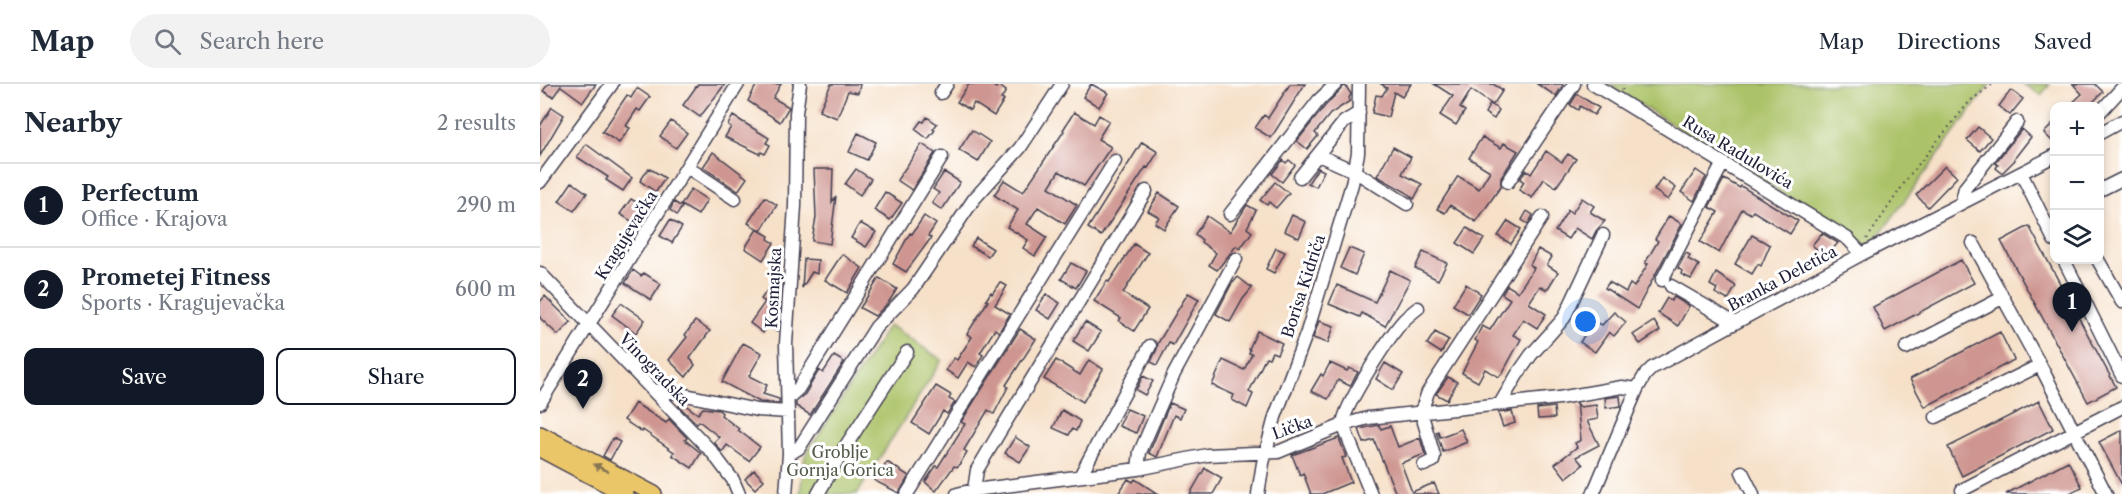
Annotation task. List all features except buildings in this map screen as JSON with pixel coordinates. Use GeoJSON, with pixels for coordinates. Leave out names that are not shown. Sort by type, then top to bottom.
{"type":"FeatureCollection","features":[{"type":"Feature","properties":{"kind":"main road"},"geometry":{"type":"LineString","coordinates":[[540,434],[654,494]]}},
{"type":"Feature","properties":{"kind":"main road"},"geometry":{"type":"LineString","coordinates":[[540,449],[625,494]]}},
{"type":"Feature","properties":{"kind":"street"},"geometry":{"type":"LineString","coordinates":[[540,182],[612,84]]}},
{"type":"Feature","properties":{"kind":"street","name":"Kragujevačka"},"geometry":{"type":"LineString","coordinates":[[540,403],[590,326],[738,84]]}},
{"type":"Feature","properties":{"kind":"street","name":"Kosmajska"},"geometry":{"type":"LineString","coordinates":[[786,494],[789,454],[786,344],[795,206],[796,113],[800,84]]}},
{"type":"Feature","properties":{"kind":"street"},"geometry":{"type":"LineString","coordinates":[[789,454],[799,448],[876,327],[913,289],[974,198],[1020,148],[1062,84]]}},
{"type":"Feature","properties":{"kind":"street"},"geometry":{"type":"LineString","coordinates":[[1230,214],[1319,100],[1336,84]]}},
{"type":"Feature","properties":{"kind":"street","name":"Borisa Kidriča"},"geometry":{"type":"LineString","coordinates":[[1258,494],[1265,453],[1275,417],[1307,332],[1354,171],[1358,153],[1359,84]]}},
{"type":"Feature","properties":{"kind":"street"},"geometry":{"type":"LineString","coordinates":[[1508,182],[1574,84]]}},
{"type":"Feature","properties":{"kind":"street","name":"Rusa Radulovića"},"geometry":{"type":"LineString","coordinates":[[1593,84],[1848,238],[1861,252]]}},
{"type":"Feature","properties":{"kind":"street"},"geometry":{"type":"LineString","coordinates":[[2104,108],[2122,88]]}},
{"type":"Feature","properties":{"kind":"street"},"geometry":{"type":"LineString","coordinates":[[1300,177],[1344,122],[1359,113]]}},
{"type":"Feature","properties":{"kind":"street"},"geometry":{"type":"LineString","coordinates":[[2104,131],[2122,121]]}},
{"type":"Feature","properties":{"kind":"street"},"geometry":{"type":"LineString","coordinates":[[1964,202],[1965,188],[2017,122]]}},
{"type":"Feature","properties":{"kind":"street"},"geometry":{"type":"LineString","coordinates":[[1318,155],[1354,171],[1407,204]]}},
{"type":"Feature","properties":{"kind":"street"},"geometry":{"type":"LineString","coordinates":[[788,398],[798,389],[942,157]]}},
{"type":"Feature","properties":{"kind":"street","name":"Branka Deletića"},"geometry":{"type":"LineString","coordinates":[[1593,494],[1637,389],[1645,375],[1655,366],[1861,252],[2050,158]]}},
{"type":"Feature","properties":{"kind":"street"},"geometry":{"type":"LineString","coordinates":[[907,494],[1115,161]]}},
{"type":"Feature","properties":{"kind":"street"},"geometry":{"type":"LineString","coordinates":[[1723,163],[1667,283],[1733,322]]}},
{"type":"Feature","properties":{"kind":"street"},"geometry":{"type":"LineString","coordinates":[[687,167],[735,198]]}},
{"type":"Feature","properties":{"kind":"street"},"geometry":{"type":"LineString","coordinates":[[2021,173],[2050,230]]}},
{"type":"Feature","properties":{"kind":"street"},"geometry":{"type":"LineString","coordinates":[[2104,188],[2122,179]]}},
{"type":"Feature","properties":{"kind":"street"},"geometry":{"type":"LineString","coordinates":[[974,489],[977,470],[1146,191]]}},
{"type":"Feature","properties":{"kind":"street"},"geometry":{"type":"LineString","coordinates":[[1424,465],[1433,461],[1434,456],[1421,412],[1428,392],[1542,217]]}},
{"type":"Feature","properties":{"kind":"street"},"geometry":{"type":"LineString","coordinates":[[1500,404],[1531,355],[1564,318],[1603,235]]}},
{"type":"Feature","properties":{"kind":"street"},"geometry":{"type":"LineString","coordinates":[[1973,243],[2040,365],[2104,493]]}},
{"type":"Feature","properties":{"kind":"street"},"geometry":{"type":"LineString","coordinates":[[1138,469],[1140,452],[1166,390],[1236,259]]}},
{"type":"Feature","properties":{"kind":"street"},"geometry":{"type":"LineString","coordinates":[[2066,264],[2122,376]]}},
{"type":"Feature","properties":{"kind":"street"},"geometry":{"type":"LineString","coordinates":[[2100,264],[2122,302]]}},
{"type":"Feature","properties":{"kind":"street","name":"Vinogradska"},"geometry":{"type":"LineString","coordinates":[[540,273],[712,452],[733,480],[739,494]]}},
{"type":"Feature","properties":{"kind":"street"},"geometry":{"type":"LineString","coordinates":[[1906,348],[2002,298]]}},
{"type":"Feature","properties":{"kind":"street"},"geometry":{"type":"LineString","coordinates":[[1371,494],[1343,425],[1346,411],[1393,334],[1418,308]]}},
{"type":"Feature","properties":{"kind":"street"},"geometry":{"type":"LineString","coordinates":[[1080,476],[1150,346]]}},
{"type":"Feature","properties":{"kind":"street"},"geometry":{"type":"LineString","coordinates":[[818,494],[843,450],[907,352]]}},
{"type":"Feature","properties":{"kind":"street"},"geometry":{"type":"LineString","coordinates":[[1936,417],[2040,365]]}},
{"type":"Feature","properties":{"kind":"street","name":"Lička"},"geometry":{"type":"LineString","coordinates":[[957,494],[974,489],[1138,469],[1215,454],[1265,453],[1288,449],[1343,425],[1368,418],[1559,398],[1622,387],[1637,389]]}},
{"type":"Feature","properties":{"kind":"street"},"geometry":{"type":"LineString","coordinates":[[654,391],[662,390],[757,410],[788,412]]}},
{"type":"Feature","properties":{"kind":"street"},"geometry":{"type":"LineString","coordinates":[[1962,490],[2122,406]]}},
{"type":"Feature","properties":{"kind":"street"},"geometry":{"type":"LineString","coordinates":[[1742,472],[1753,494]]}},
{"type":"Feature","properties":{"kind":"path"},"geometry":{"type":"LineString","coordinates":[[1861,252],[1909,176],[1970,101],[1993,84]]}},
{"type":"Feature","properties":{"kind":"green space"},"geometry":{"type":"Polygon","coordinates":[[[1607,84],[1990,84],[1870,248],[1607,84]]]}},
{"type":"Feature","properties":{"kind":"green space"},"geometry":{"type":"Polygon","coordinates":[[[2023,84],[2050,84],[2041,95],[2023,84]]]}},
{"type":"Feature","properties":{"kind":"green space","name":"Groblje Gornja Gorica"},"geometry":{"type":"Polygon","coordinates":[[[889,325],[942,360],[857,494],[800,494],[805,456],[889,325]]]}},
{"type":"Feature","properties":{"kind":"place","name":"Perfectum"},"geometry":{"type":"Point","coordinates":[2072,332]}},
{"type":"Feature","properties":{"kind":"place","name":"Prometej Fitness"},"geometry":{"type":"Point","coordinates":[583,409]}}]}
